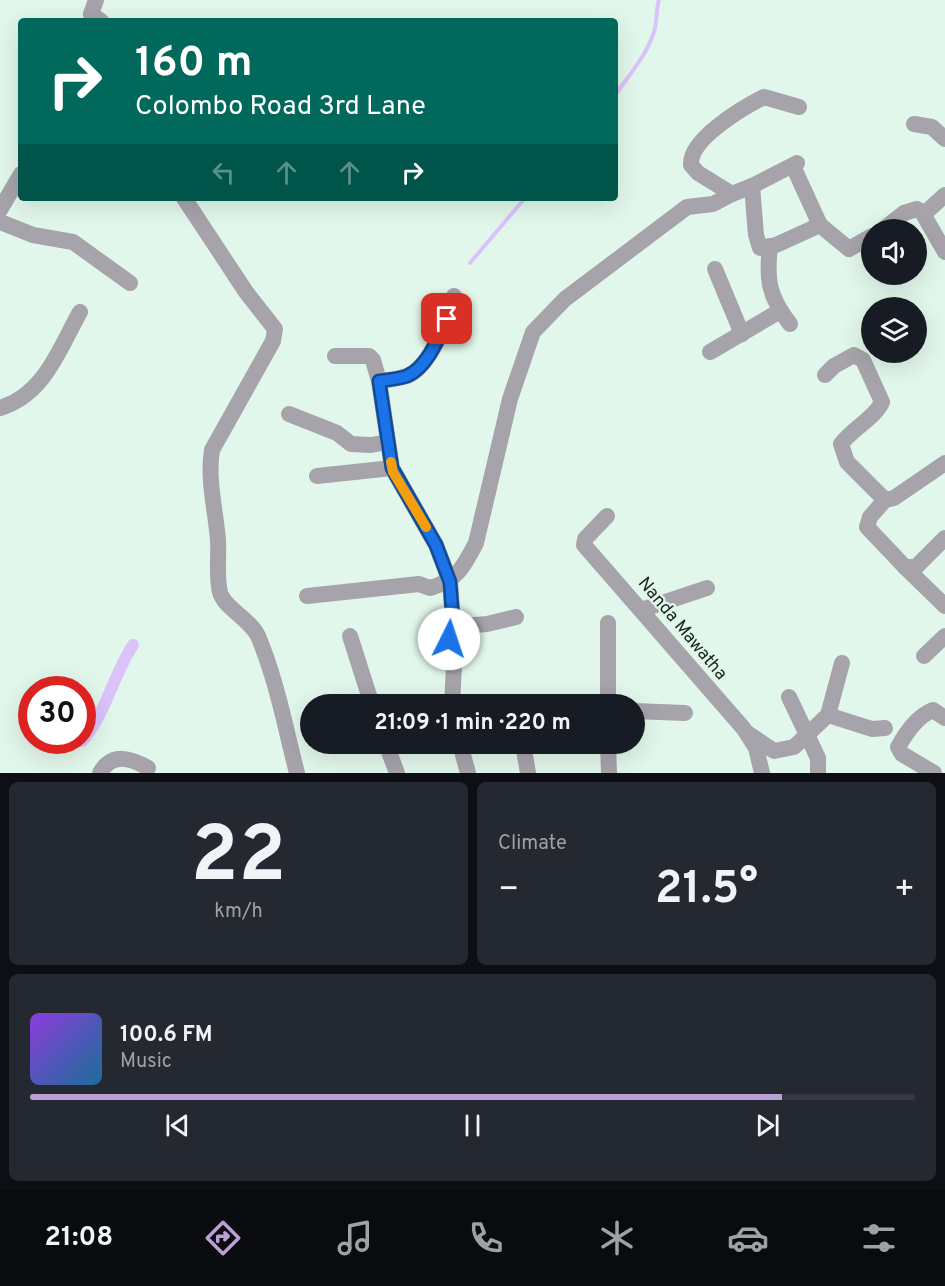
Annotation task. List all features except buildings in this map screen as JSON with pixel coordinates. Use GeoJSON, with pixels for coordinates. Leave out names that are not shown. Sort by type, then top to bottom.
{"type":"FeatureCollection","features":[{"type":"Feature","properties":{"kind":"street"},"geometry":{"type":"LineString","coordinates":[[96,0],[91,14],[97,18]]}},
{"type":"Feature","properties":{"kind":"street"},"geometry":{"type":"LineString","coordinates":[[732,194],[698,173],[691,165],[694,150],[739,110],[764,97],[799,107]]}},
{"type":"Feature","properties":{"kind":"street"},"geometry":{"type":"LineString","coordinates":[[914,124],[932,127],[945,139]]}},
{"type":"Feature","properties":{"kind":"street"},"geometry":{"type":"LineString","coordinates":[[307,596],[408,584],[419,584],[429,588],[450,582],[467,561],[476,543],[510,399],[533,332],[565,299],[687,207],[713,204],[795,164],[820,225],[849,249],[861,242]]}},
{"type":"Feature","properties":{"kind":"street"},"geometry":{"type":"LineString","coordinates":[[0,210],[18,179]]}},
{"type":"Feature","properties":{"kind":"street"},"geometry":{"type":"LineString","coordinates":[[752,186],[756,235],[760,248],[820,225]]}},
{"type":"Feature","properties":{"kind":"street"},"geometry":{"type":"LineString","coordinates":[[924,214],[945,195]]}},
{"type":"Feature","properties":{"kind":"street"},"geometry":{"type":"LineString","coordinates":[[186,201],[240,284],[275,328],[273,341],[212,450],[210,465],[218,542],[220,594],[237,613],[249,621],[257,636],[277,687],[297,773]]}},
{"type":"Feature","properties":{"kind":"street"},"geometry":{"type":"LineString","coordinates":[[896,219],[904,213],[917,209],[924,214],[945,252]]}},
{"type":"Feature","properties":{"kind":"street"},"geometry":{"type":"LineString","coordinates":[[0,222],[33,235],[73,242],[130,283]]}},
{"type":"Feature","properties":{"kind":"street"},"geometry":{"type":"LineString","coordinates":[[710,352],[741,334],[785,317],[767,281],[770,246]]}},
{"type":"Feature","properties":{"kind":"street"},"geometry":{"type":"LineString","coordinates":[[716,269],[741,334]]}},
{"type":"Feature","properties":{"kind":"street"},"geometry":{"type":"LineString","coordinates":[[379,381],[407,375],[414,371],[440,336],[454,296]]}},
{"type":"Feature","properties":{"kind":"street"},"geometry":{"type":"LineString","coordinates":[[0,408],[10,405],[38,386],[80,312]]}},
{"type":"Feature","properties":{"kind":"street"},"geometry":{"type":"LineString","coordinates":[[825,375],[845,359],[854,355],[863,360],[882,402],[877,413],[850,432],[841,444],[847,462],[885,500]]}},
{"type":"Feature","properties":{"kind":"street"},"geometry":{"type":"LineString","coordinates":[[335,356],[369,356],[373,360],[379,381],[392,468],[436,545],[450,582],[453,622],[449,639],[454,666],[453,694]]}},
{"type":"Feature","properties":{"kind":"street"},"geometry":{"type":"LineString","coordinates":[[288,414],[337,433],[351,444],[371,445],[387,442]]}},
{"type":"Feature","properties":{"kind":"street"},"geometry":{"type":"LineString","coordinates":[[945,464],[894,498],[885,500],[870,517],[867,527],[945,606]]}},
{"type":"Feature","properties":{"kind":"street"},"geometry":{"type":"LineString","coordinates":[[317,476],[392,468]]}},
{"type":"Feature","properties":{"kind":"street","name":"Nanda Mawatha"},"geometry":{"type":"LineString","coordinates":[[607,516],[585,539],[584,545],[746,732],[756,748],[762,773]]}},
{"type":"Feature","properties":{"kind":"street"},"geometry":{"type":"LineString","coordinates":[[905,567],[916,567],[945,538]]}},
{"type":"Feature","properties":{"kind":"street"},"geometry":{"type":"LineString","coordinates":[[641,610],[707,588]]}},
{"type":"Feature","properties":{"kind":"street"},"geometry":{"type":"LineString","coordinates":[[451,627],[487,624],[516,617]]}},
{"type":"Feature","properties":{"kind":"street"},"geometry":{"type":"LineString","coordinates":[[608,623],[608,694]]}},
{"type":"Feature","properties":{"kind":"street"},"geometry":{"type":"LineString","coordinates":[[350,636],[368,694]]}},
{"type":"Feature","properties":{"kind":"street"},"geometry":{"type":"LineString","coordinates":[[924,656],[945,636]]}},
{"type":"Feature","properties":{"kind":"street"},"geometry":{"type":"LineString","coordinates":[[746,732],[774,751],[794,747],[828,715],[842,663]]}},
{"type":"Feature","properties":{"kind":"street"},"geometry":{"type":"LineString","coordinates":[[789,697],[818,758],[818,773]]}},
{"type":"Feature","properties":{"kind":"street"},"geometry":{"type":"LineString","coordinates":[[934,773],[902,754],[898,747],[919,719],[928,712],[933,710],[945,718]]}},
{"type":"Feature","properties":{"kind":"street"},"geometry":{"type":"LineString","coordinates":[[645,711],[685,713]]}},
{"type":"Feature","properties":{"kind":"street"},"geometry":{"type":"LineString","coordinates":[[828,715],[872,729],[885,728]]}},
{"type":"Feature","properties":{"kind":"street"},"geometry":{"type":"LineString","coordinates":[[390,754],[398,773]]}},
{"type":"Feature","properties":{"kind":"street"},"geometry":{"type":"LineString","coordinates":[[463,754],[468,773]]}},
{"type":"Feature","properties":{"kind":"street"},"geometry":{"type":"LineString","coordinates":[[525,754],[528,773]]}},
{"type":"Feature","properties":{"kind":"street"},"geometry":{"type":"LineString","coordinates":[[608,754],[609,773]]}},
{"type":"Feature","properties":{"kind":"street"},"geometry":{"type":"LineString","coordinates":[[100,773],[104,765],[128,758],[139,761],[148,768]]}},
{"type":"Feature","properties":{"kind":"waterway"},"geometry":{"type":"LineString","coordinates":[[618,91],[648,46],[655,28],[659,0]]}},
{"type":"Feature","properties":{"kind":"waterway"},"geometry":{"type":"LineString","coordinates":[[470,263],[522,201]]}},
{"type":"Feature","properties":{"kind":"waterway"},"geometry":{"type":"LineString","coordinates":[[96,721],[133,645]]}},
{"type":"Feature","properties":{"kind":"slow traffic"},"geometry":{"type":"LineString","coordinates":[[391,462],[393,472],[426,527]]}},
{"type":"Feature","properties":{"kind":"route"},"geometry":{"type":"LineString","coordinates":[[447,319],[436,343],[414,371],[407,375],[379,381],[392,468],[445,563],[452,601],[453,622],[449,639]]}}]}
